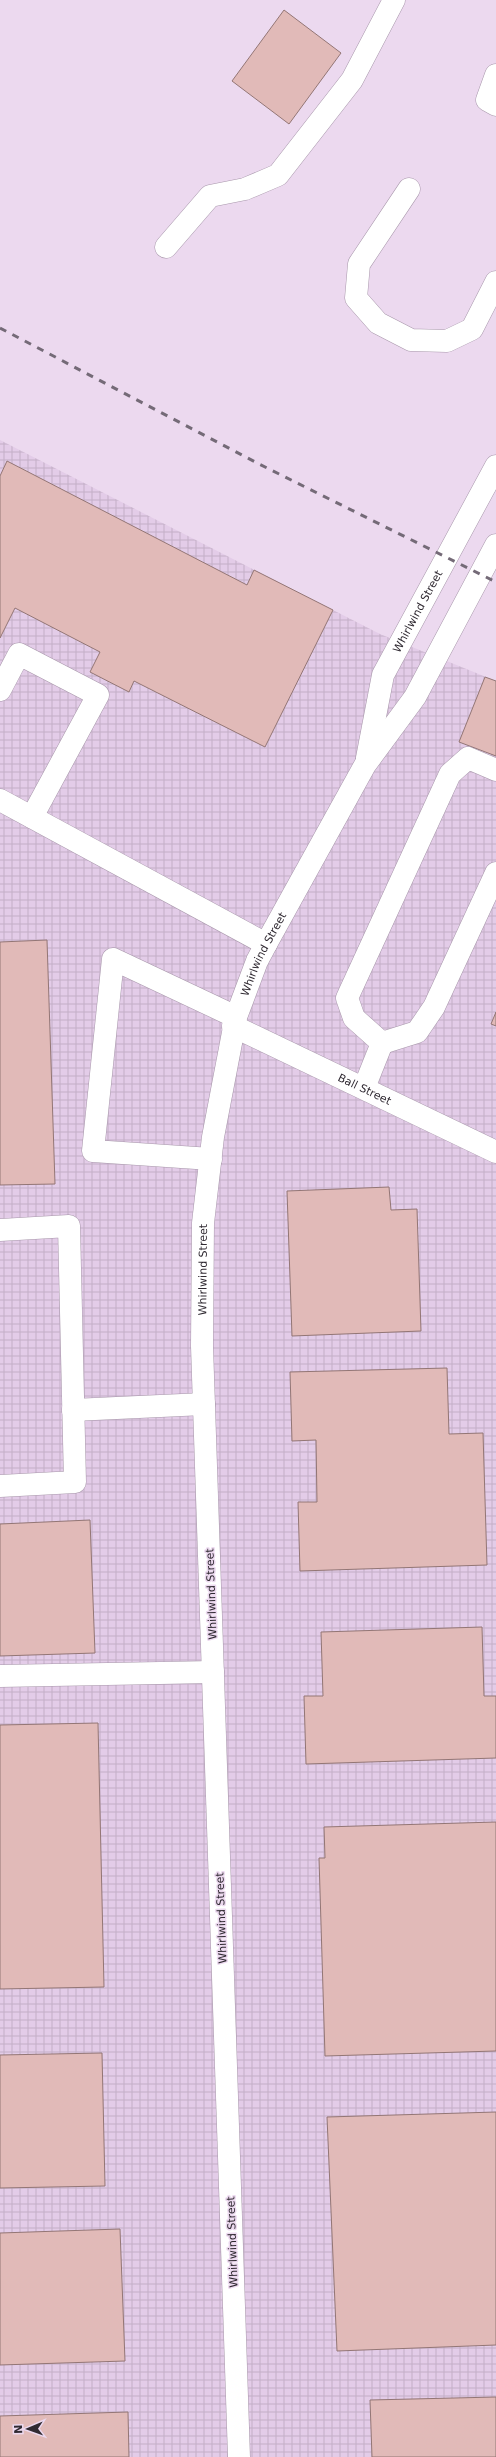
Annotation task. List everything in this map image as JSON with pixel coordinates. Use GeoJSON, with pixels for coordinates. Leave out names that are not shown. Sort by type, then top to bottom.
{"type":"FeatureCollection","features":[{"type":"Feature","properties":{"kind":"street"},"geometry":{"type":"LineString","coordinates":[[166,247],[210,196],[245,189],[278,175],[352,80],[394,0]]}},
{"type":"Feature","properties":{"kind":"street"},"geometry":{"type":"LineString","coordinates":[[496,75],[486,100],[496,105]]}},
{"type":"Feature","properties":{"kind":"street"},"geometry":{"type":"LineString","coordinates":[[409,189],[360,264],[356,298],[378,323],[410,340],[446,341],[472,329],[496,282]]}},
{"type":"Feature","properties":{"kind":"street","name":"Whirlwind Street"},"geometry":{"type":"LineString","coordinates":[[365,765],[383,674],[496,466]]}},
{"type":"Feature","properties":{"kind":"street","name":"Whirlwind Street"},"geometry":{"type":"LineString","coordinates":[[239,2457],[204,1404],[203,1223],[211,1158],[235,1021],[257,961],[365,765],[415,697],[496,545]]}},
{"type":"Feature","properties":{"kind":"street"},"geometry":{"type":"LineString","coordinates":[[0,690],[19,654],[98,695],[32,817]]}},
{"type":"Feature","properties":{"kind":"street"},"geometry":{"type":"LineString","coordinates":[[382,1043],[354,1018],[347,998],[450,774],[468,758],[496,770]]}},
{"type":"Feature","properties":{"kind":"street"},"geometry":{"type":"LineString","coordinates":[[0,800],[266,944]]}},
{"type":"Feature","properties":{"kind":"street"},"geometry":{"type":"LineString","coordinates":[[382,1043],[417,1032],[434,1007],[496,873]]}},
{"type":"Feature","properties":{"kind":"street","name":"Ball Street"},"geometry":{"type":"LineString","coordinates":[[211,1158],[93,1151],[113,958],[364,1088],[496,1152]]}},
{"type":"Feature","properties":{"kind":"street"},"geometry":{"type":"LineString","coordinates":[[364,1088],[382,1043]]}},
{"type":"Feature","properties":{"kind":"street"},"geometry":{"type":"LineString","coordinates":[[0,1230],[69,1226],[75,1482],[0,1486]]}},
{"type":"Feature","properties":{"kind":"street"},"geometry":{"type":"LineString","coordinates":[[73,1410],[204,1404]]}},
{"type":"Feature","properties":{"kind":"street"},"geometry":{"type":"LineString","coordinates":[[0,1676],[213,1672]]}},
{"type":"Feature","properties":{"kind":"shaded area"},"geometry":{"type":"Polygon","coordinates":[[[0,440],[380,634],[496,681],[496,2457],[0,2457],[0,440]]]}},
{"type":"Feature","properties":{"kind":"building"},"geometry":{"type":"Polygon","coordinates":[[[284,10],[341,53],[289,124],[232,81],[284,10]]]}},
{"type":"Feature","properties":{"kind":"building"},"geometry":{"type":"Polygon","coordinates":[[[7,461],[247,585],[254,570],[333,610],[265,747],[134,681],[129,692],[90,672],[100,652],[15,608],[0,638],[0,476],[7,461]]]}},
{"type":"Feature","properties":{"kind":"building"},"geometry":{"type":"Polygon","coordinates":[[[485,677],[496,681],[496,756],[459,742],[485,677]]]}},
{"type":"Feature","properties":{"kind":"building"},"geometry":{"type":"Polygon","coordinates":[[[47,940],[55,1184],[0,1185],[0,942],[47,940]]]}},
{"type":"Feature","properties":{"kind":"building"},"geometry":{"type":"Polygon","coordinates":[[[496,1012],[496,1026],[491,1024],[496,1012]]]}},
{"type":"Feature","properties":{"kind":"building"},"geometry":{"type":"Polygon","coordinates":[[[389,1187],[391,1210],[417,1209],[421,1331],[292,1336],[287,1191],[389,1187]]]}},
{"type":"Feature","properties":{"kind":"building"},"geometry":{"type":"Polygon","coordinates":[[[447,1368],[449,1434],[483,1433],[487,1565],[300,1571],[298,1502],[317,1502],[316,1440],[292,1441],[290,1372],[447,1368]]]}},
{"type":"Feature","properties":{"kind":"building"},"geometry":{"type":"Polygon","coordinates":[[[90,1520],[95,1653],[0,1656],[0,1524],[90,1520]]]}},
{"type":"Feature","properties":{"kind":"building"},"geometry":{"type":"Polygon","coordinates":[[[482,1627],[484,1696],[496,1696],[496,1758],[306,1764],[304,1696],[323,1696],[321,1632],[482,1627]]]}},
{"type":"Feature","properties":{"kind":"building"},"geometry":{"type":"Polygon","coordinates":[[[98,1723],[104,1987],[0,1989],[0,1725],[98,1723]]]}},
{"type":"Feature","properties":{"kind":"building"},"geometry":{"type":"Polygon","coordinates":[[[496,1822],[496,2051],[325,2056],[319,1858],[325,1858],[324,1827],[496,1822]]]}},
{"type":"Feature","properties":{"kind":"building"},"geometry":{"type":"Polygon","coordinates":[[[102,2053],[105,2186],[0,2188],[0,2055],[102,2053]]]}},
{"type":"Feature","properties":{"kind":"building"},"geometry":{"type":"Polygon","coordinates":[[[496,2112],[496,2345],[337,2351],[327,2117],[496,2112]]]}},
{"type":"Feature","properties":{"kind":"building"},"geometry":{"type":"Polygon","coordinates":[[[120,2229],[125,2361],[0,2365],[0,2233],[120,2229]]]}},
{"type":"Feature","properties":{"kind":"building"},"geometry":{"type":"Polygon","coordinates":[[[496,2397],[496,2457],[372,2457],[370,2400],[496,2397]]]}},
{"type":"Feature","properties":{"kind":"building"},"geometry":{"type":"Polygon","coordinates":[[[128,2412],[129,2457],[0,2457],[0,2416],[128,2412]]]}},
{"type":"Feature","properties":{"kind":"railway"},"geometry":{"type":"LineString","coordinates":[[0,328],[259,464],[496,582]]}}]}
